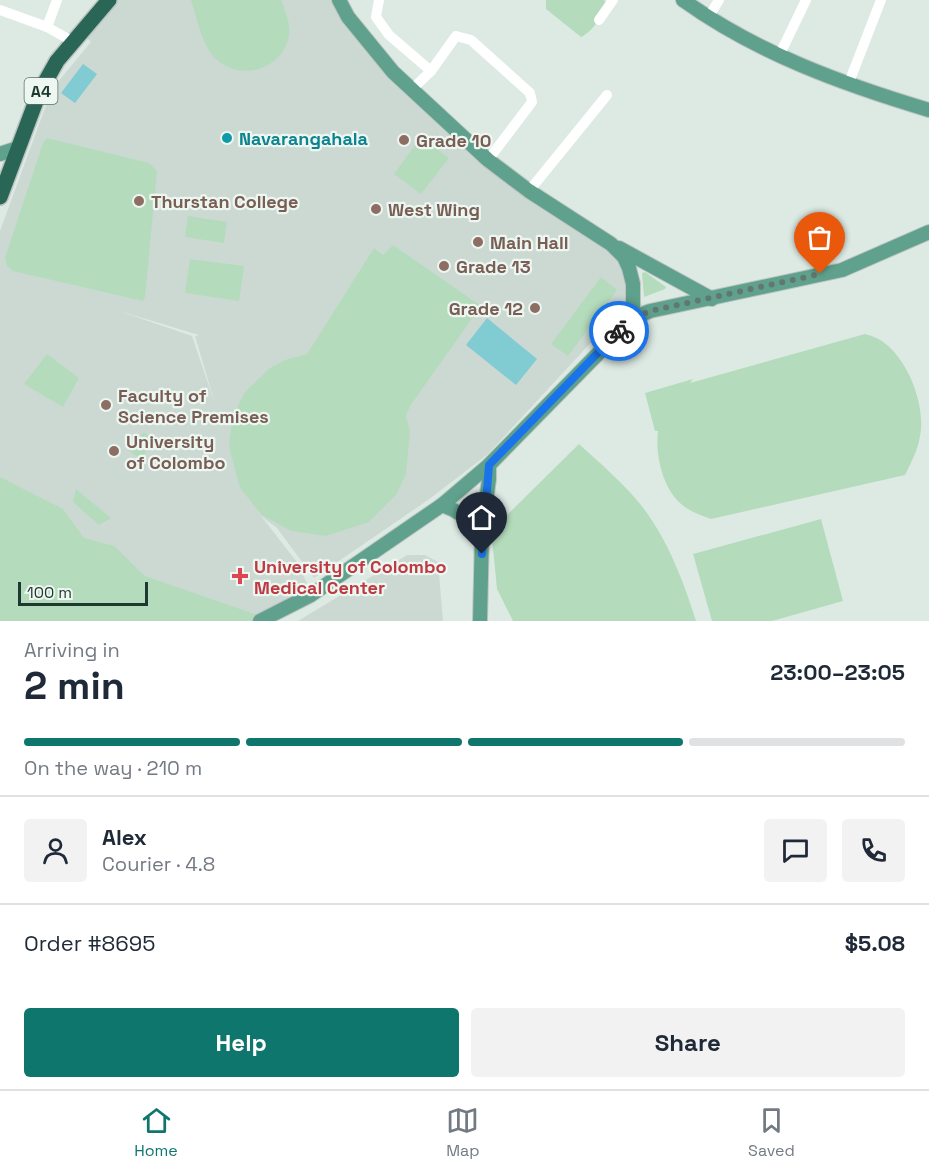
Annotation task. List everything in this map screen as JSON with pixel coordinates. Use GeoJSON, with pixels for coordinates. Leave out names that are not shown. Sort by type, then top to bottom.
{"type":"FeatureCollection","features":[{"type":"Feature","properties":{"kind":"highway","name":"A4"},"geometry":{"type":"LineString","coordinates":[[0,197],[4,172],[18,148],[39,93],[57,61],[72,41],[109,0]]}},
{"type":"Feature","properties":{"kind":"main road"},"geometry":{"type":"LineString","coordinates":[[339,0],[348,17],[393,72],[488,160],[530,191],[611,244],[712,299]]}},
{"type":"Feature","properties":{"kind":"main road"},"geometry":{"type":"LineString","coordinates":[[683,0],[708,18],[817,74],[929,108]]}},
{"type":"Feature","properties":{"kind":"main road"},"geometry":{"type":"LineString","coordinates":[[0,154],[18,148]]}},
{"type":"Feature","properties":{"kind":"main road"},"geometry":{"type":"LineString","coordinates":[[260,621],[311,595],[442,505],[489,465],[633,318],[650,311],[842,270],[929,232]]}},
{"type":"Feature","properties":{"kind":"main road"},"geometry":{"type":"LineString","coordinates":[[611,244],[624,257],[629,268],[633,284],[633,318]]}},
{"type":"Feature","properties":{"kind":"main road"},"geometry":{"type":"LineString","coordinates":[[480,621],[482,532],[489,465]]}},
{"type":"Feature","properties":{"kind":"main road"},"geometry":{"type":"LineString","coordinates":[[442,505],[467,517],[482,532]]}},
{"type":"Feature","properties":{"kind":"street"},"geometry":{"type":"LineString","coordinates":[[2,0],[0,9],[47,27],[72,41]]}},
{"type":"Feature","properties":{"kind":"street"},"geometry":{"type":"LineString","coordinates":[[47,27],[57,0]]}},
{"type":"Feature","properties":{"kind":"street"},"geometry":{"type":"LineString","coordinates":[[378,0],[376,17],[389,35],[431,71]]}},
{"type":"Feature","properties":{"kind":"street"},"geometry":{"type":"LineString","coordinates":[[599,20],[613,0]]}},
{"type":"Feature","properties":{"kind":"street"},"geometry":{"type":"LineString","coordinates":[[708,18],[719,0]]}},
{"type":"Feature","properties":{"kind":"street"},"geometry":{"type":"LineString","coordinates":[[779,56],[806,0]]}},
{"type":"Feature","properties":{"kind":"street"},"geometry":{"type":"LineString","coordinates":[[848,85],[880,0]]}},
{"type":"Feature","properties":{"kind":"street"},"geometry":{"type":"LineString","coordinates":[[411,90],[431,71],[456,36],[471,40],[530,93],[532,102],[488,160]]}},
{"type":"Feature","properties":{"kind":"street"},"geometry":{"type":"LineString","coordinates":[[530,191],[607,95]]}},
{"type":"Feature","properties":{"kind":"shaded area"},"geometry":{"type":"Polygon","coordinates":[[[116,0],[335,0],[390,75],[609,247],[626,269],[630,306],[608,324],[488,454],[428,500],[314,578],[277,528],[261,516],[300,566],[311,595],[260,621],[0,621],[0,231],[52,89],[91,42],[84,35],[116,0]],[[119,311],[192,336],[215,404],[195,336],[199,335],[119,311]]]}},
{"type":"Feature","properties":{"kind":"shaded area"},"geometry":{"type":"Polygon","coordinates":[[[407,555],[425,555],[438,562],[443,621],[298,621],[407,555]]]}},
{"type":"Feature","properties":{"kind":"green space"},"geometry":{"type":"Polygon","coordinates":[[[191,0],[281,0],[289,27],[285,48],[278,57],[259,69],[237,70],[226,66],[216,59],[207,47],[191,0]]]}},
{"type":"Feature","properties":{"kind":"green space"},"geometry":{"type":"Polygon","coordinates":[[[546,0],[604,0],[606,3],[597,23],[581,37],[546,9],[546,0]]]}},
{"type":"Feature","properties":{"kind":"green space"},"geometry":{"type":"Polygon","coordinates":[[[421,137],[449,158],[421,194],[394,174],[421,137]]]}},
{"type":"Feature","properties":{"kind":"green space"},"geometry":{"type":"Polygon","coordinates":[[[47,138],[149,163],[157,171],[143,301],[13,271],[7,266],[5,258],[43,143],[47,138]]]}},
{"type":"Feature","properties":{"kind":"green space"},"geometry":{"type":"Polygon","coordinates":[[[188,216],[227,222],[224,243],[185,237],[188,216]]]}},
{"type":"Feature","properties":{"kind":"green space"},"geometry":{"type":"Polygon","coordinates":[[[393,245],[481,306],[410,406],[406,416],[410,431],[406,474],[396,495],[369,522],[326,536],[291,531],[262,515],[240,488],[229,447],[232,418],[245,392],[270,368],[285,360],[307,354],[374,248],[383,255],[393,245]]]}},
{"type":"Feature","properties":{"kind":"green space"},"geometry":{"type":"Polygon","coordinates":[[[190,259],[244,266],[239,301],[185,293],[190,259]]]}},
{"type":"Feature","properties":{"kind":"green space"},"geometry":{"type":"Polygon","coordinates":[[[645,272],[666,287],[665,289],[644,297],[642,273],[645,272]]]}},
{"type":"Feature","properties":{"kind":"green space"},"geometry":{"type":"Polygon","coordinates":[[[601,277],[617,290],[568,356],[551,344],[601,277]]]}},
{"type":"Feature","properties":{"kind":"green space"},"geometry":{"type":"Polygon","coordinates":[[[865,334],[879,339],[891,348],[901,361],[916,391],[920,407],[920,436],[905,475],[711,519],[697,514],[677,500],[667,486],[661,468],[658,431],[655,431],[645,393],[693,379],[690,383],[865,334]]]}},
{"type":"Feature","properties":{"kind":"green space"},"geometry":{"type":"Polygon","coordinates":[[[47,354],[79,378],[63,407],[24,384],[47,354]]]}},
{"type":"Feature","properties":{"kind":"green space"},"geometry":{"type":"Polygon","coordinates":[[[144,432],[155,442],[140,459],[128,450],[144,432]]]}},
{"type":"Feature","properties":{"kind":"green space"},"geometry":{"type":"Polygon","coordinates":[[[579,444],[627,489],[651,518],[674,561],[696,621],[513,621],[497,589],[492,539],[508,514],[579,444]]]}},
{"type":"Feature","properties":{"kind":"green space"},"geometry":{"type":"Polygon","coordinates":[[[0,477],[63,509],[84,538],[114,546],[145,576],[266,618],[260,621],[0,621],[0,477]]]}},
{"type":"Feature","properties":{"kind":"green space"},"geometry":{"type":"Polygon","coordinates":[[[76,489],[111,518],[99,525],[73,502],[76,489]]]}},
{"type":"Feature","properties":{"kind":"green space"},"geometry":{"type":"Polygon","coordinates":[[[821,519],[843,601],[772,621],[712,621],[693,554],[821,519]]]}},
{"type":"Feature","properties":{"kind":"water"},"geometry":{"type":"Polygon","coordinates":[[[83,64],[97,74],[75,103],[61,93],[83,64]]]}},
{"type":"Feature","properties":{"kind":"water"},"geometry":{"type":"Polygon","coordinates":[[[487,318],[537,359],[516,385],[466,345],[487,318]]]}},
{"type":"Feature","properties":{"kind":"way so far"},"geometry":{"type":"LineString","coordinates":[[619,331],[633,318],[650,311],[820,274]]}},
{"type":"Feature","properties":{"kind":"place","name":"Navarangahala"},"geometry":{"type":"Point","coordinates":[227,138]}},
{"type":"Feature","properties":{"kind":"place","name":"Grade 10"},"geometry":{"type":"Point","coordinates":[404,140]}},
{"type":"Feature","properties":{"kind":"place","name":"Thurstan College"},"geometry":{"type":"Point","coordinates":[139,201]}},
{"type":"Feature","properties":{"kind":"place","name":"West Wing"},"geometry":{"type":"Point","coordinates":[376,209]}},
{"type":"Feature","properties":{"kind":"place","name":"Main Hall"},"geometry":{"type":"Point","coordinates":[478,242]}},
{"type":"Feature","properties":{"kind":"place","name":"Grade 13"},"geometry":{"type":"Point","coordinates":[444,266]}},
{"type":"Feature","properties":{"kind":"place","name":"Grade 12"},"geometry":{"type":"Point","coordinates":[535,308]}},
{"type":"Feature","properties":{"kind":"place","name":"Faculty of Science Premises"},"geometry":{"type":"Point","coordinates":[106,405]}},
{"type":"Feature","properties":{"kind":"place","name":"University of Colombo"},"geometry":{"type":"Point","coordinates":[114,451]}},
{"type":"Feature","properties":{"kind":"place","name":"University of Colombo Medical Center"},"geometry":{"type":"Point","coordinates":[240,576]}},
{"type":"Feature","properties":{"kind":"route"},"geometry":{"type":"LineString","coordinates":[[482,554],[489,465],[619,331]]}}]}
